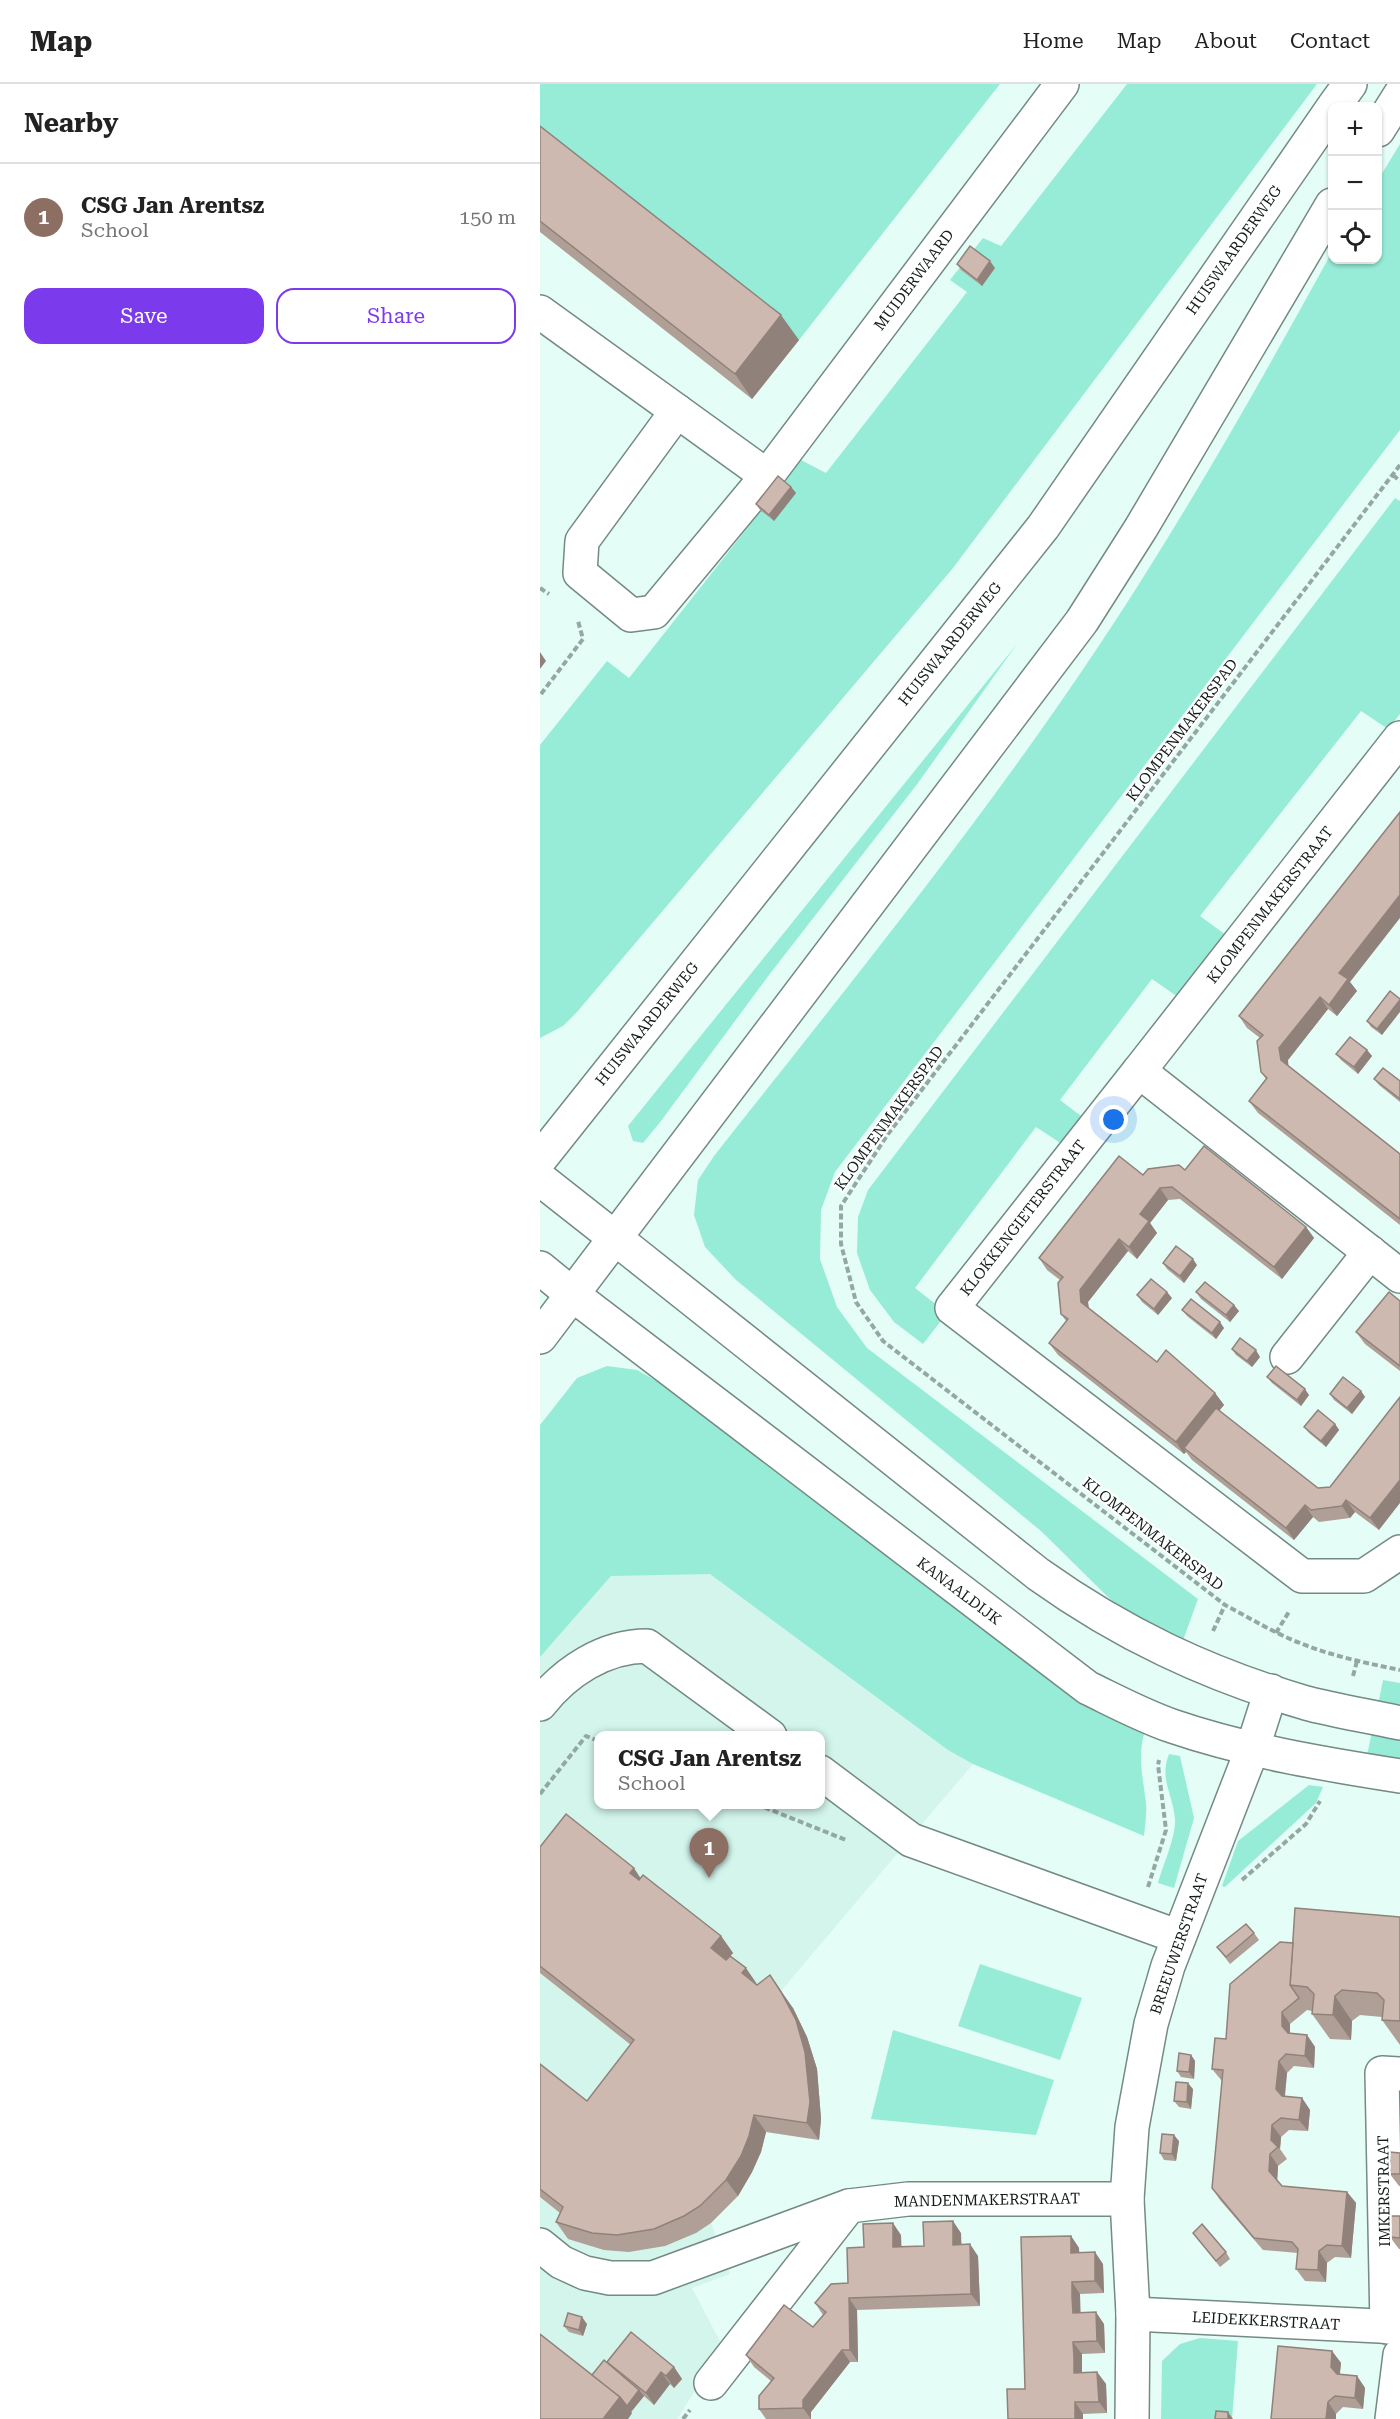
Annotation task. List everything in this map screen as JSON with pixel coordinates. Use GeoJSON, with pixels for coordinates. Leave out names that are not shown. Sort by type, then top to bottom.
{"type":"FeatureCollection","features":[{"type":"Feature","properties":{"kind":"main road","name":"MUIDERWAARD"},"geometry":{"type":"LineString","coordinates":[[677,411],[582,541],[580,573],[631,615],[654,612],[766,476],[1062,84]]}},
{"type":"Feature","properties":{"kind":"main road","name":"HUISWAARDERWEG"},"geometry":{"type":"LineString","coordinates":[[1337,102],[1350,84]]}},
{"type":"Feature","properties":{"kind":"main road"},"geometry":{"type":"LineString","coordinates":[[1382,122],[1400,95]]}},
{"type":"Feature","properties":{"kind":"main road","name":"HUISWAARDERWEG"},"geometry":{"type":"LineString","coordinates":[[540,1159],[1043,527],[1328,115]]}},
{"type":"Feature","properties":{"kind":"main road"},"geometry":{"type":"LineString","coordinates":[[540,1336],[1082,621],[1141,528],[1329,210]]}},
{"type":"Feature","properties":{"kind":"main road"},"geometry":{"type":"LineString","coordinates":[[540,312],[766,476]]}},
{"type":"Feature","properties":{"kind":"main road","name":"KLOMPENMAKERSTRAAT"},"geometry":{"type":"LineString","coordinates":[[1139,1071],[1400,738]]}},
{"type":"Feature","properties":{"kind":"main road"},"geometry":{"type":"LineString","coordinates":[[1139,1071],[1400,1276]]}},
{"type":"Feature","properties":{"kind":"main road","name":"KLOKKENGIETERSTRAAT"},"geometry":{"type":"LineString","coordinates":[[1139,1071],[952,1308],[1302,1576],[1364,1576],[1400,1552]]}},
{"type":"Feature","properties":{"kind":"main road"},"geometry":{"type":"LineString","coordinates":[[540,1179],[1038,1574],[1109,1622],[1198,1665],[1271,1691],[1307,1703],[1400,1723]]}},
{"type":"Feature","properties":{"kind":"main road"},"geometry":{"type":"LineString","coordinates":[[1287,1357],[1370,1252]]}},
{"type":"Feature","properties":{"kind":"main road"},"geometry":{"type":"LineString","coordinates":[[540,1269],[573,1295]]}},
{"type":"Feature","properties":{"kind":"main road","name":"KANAALDIJK"},"geometry":{"type":"LineString","coordinates":[[573,1295],[1088,1688],[1171,1725],[1335,1766],[1400,1776]]}},
{"type":"Feature","properties":{"kind":"main road"},"geometry":{"type":"LineString","coordinates":[[540,1704],[554,1687],[591,1661],[633,1646],[647,1646],[764,1731]]}},
{"type":"Feature","properties":{"kind":"main road","name":"BREEUWERSTRAAT"},"geometry":{"type":"LineString","coordinates":[[1132,2419],[1132,2314],[1127,2199],[1132,2127],[1151,2024],[1179,1937],[1252,1747],[1271,1691]]}},
{"type":"Feature","properties":{"kind":"main road"},"geometry":{"type":"LineString","coordinates":[[825,1776],[911,1840],[1179,1937]]}},
{"type":"Feature","properties":{"kind":"main road","name":"IMKERSTRAAT"},"geometry":{"type":"LineString","coordinates":[[1395,2336],[1382,2073],[1400,2074]]}},
{"type":"Feature","properties":{"kind":"main road","name":"MANDENMAKERSTRAAT"},"geometry":{"type":"LineString","coordinates":[[540,2245],[561,2262],[585,2272],[610,2278],[653,2278],[849,2206],[908,2199],[1127,2199]]}},
{"type":"Feature","properties":{"kind":"main road"},"geometry":{"type":"LineString","coordinates":[[711,2383],[849,2206]]}},
{"type":"Feature","properties":{"kind":"main road","name":"LEIDEKKERSTRAAT"},"geometry":{"type":"LineString","coordinates":[[1132,2314],[1395,2336]]}},
{"type":"Feature","properties":{"kind":"main road"},"geometry":{"type":"LineString","coordinates":[[1392,2419],[1395,2336]]}},
{"type":"Feature","properties":{"kind":"path","name":"KLOMPENMAKERSPAD"},"geometry":{"type":"LineString","coordinates":[[1400,465],[888,1134],[841,1206],[841,1244],[856,1302],[883,1341],[1225,1605],[1276,1633],[1302,1644],[1357,1661],[1400,1670]]}},
{"type":"Feature","properties":{"kind":"path"},"geometry":{"type":"LineString","coordinates":[[1393,475],[1400,482]]}},
{"type":"Feature","properties":{"kind":"path"},"geometry":{"type":"LineString","coordinates":[[540,588],[558,600]]}},
{"type":"Feature","properties":{"kind":"path"},"geometry":{"type":"LineString","coordinates":[[541,694],[583,639],[575,612]]}},
{"type":"Feature","properties":{"kind":"path"},"geometry":{"type":"LineString","coordinates":[[1198,1665],[1225,1605]]}},
{"type":"Feature","properties":{"kind":"path"},"geometry":{"type":"LineString","coordinates":[[1345,1711],[1357,1661]]}},
{"type":"Feature","properties":{"kind":"path"},"geometry":{"type":"LineString","coordinates":[[1137,1922],[1166,1830],[1158,1765],[1171,1725]]}},
{"type":"Feature","properties":{"kind":"path"},"geometry":{"type":"LineString","coordinates":[[540,1794],[586,1736],[594,1739]]}},
{"type":"Feature","properties":{"kind":"path"},"geometry":{"type":"LineString","coordinates":[[1234,1887],[1306,1824],[1332,1783],[1335,1766]]}},
{"type":"Feature","properties":{"kind":"shaded area"},"geometry":{"type":"Polygon","coordinates":[[[686,1498],[1001,1716],[973,1764],[781,1991],[807,2037],[817,2069],[821,2119],[819,2140],[766,2132],[752,2173],[738,2196],[711,2223],[730,2274],[692,2288],[723,2347],[677,2419],[540,2419],[540,1549],[686,1498]]]}},
{"type":"Feature","properties":{"kind":"green space"},"geometry":{"type":"Polygon","coordinates":[[[540,84],[1000,84],[799,340],[540,138],[540,84]]]}},
{"type":"Feature","properties":{"kind":"green space"},"geometry":{"type":"Polygon","coordinates":[[[1127,84],[1317,84],[953,568],[577,1012],[563,1026],[540,1038],[540,745],[607,661],[629,678],[801,460],[826,473],[967,292],[950,280],[983,238],[1001,246],[1127,84]]]}},
{"type":"Feature","properties":{"kind":"green space"},"geometry":{"type":"Polygon","coordinates":[[[1400,144],[1400,430],[835,1172],[821,1210],[820,1259],[837,1307],[867,1348],[1198,1599],[1181,1646],[1113,1602],[1041,1531],[736,1280],[705,1247],[694,1215],[698,1180],[714,1156],[937,872],[1095,652],[1193,496],[1328,259],[1328,264],[1382,264],[1382,173],[1400,144]]]}},
{"type":"Feature","properties":{"kind":"green space"},"geometry":{"type":"Polygon","coordinates":[[[1395,498],[1400,501],[1400,714],[1388,729],[1361,711],[1200,916],[1226,935],[1178,997],[1152,979],[1060,1100],[1085,1119],[1065,1146],[1036,1127],[915,1288],[947,1313],[923,1344],[894,1322],[870,1290],[857,1253],[858,1217],[868,1190],[1395,498]]]}},
{"type":"Feature","properties":{"kind":"green space"},"geometry":{"type":"Polygon","coordinates":[[[1017,644],[918,783],[769,975],[661,1121],[643,1143],[633,1141],[628,1126],[1017,644]]]}},
{"type":"Feature","properties":{"kind":"green space"},"geometry":{"type":"Polygon","coordinates":[[[607,1366],[637,1370],[657,1381],[1056,1677],[1145,1731],[1141,1749],[1146,1807],[1144,1836],[973,1764],[948,1750],[710,1574],[611,1576],[540,1657],[540,1425],[577,1378],[607,1366]]]}},
{"type":"Feature","properties":{"kind":"green space"},"geometry":{"type":"Polygon","coordinates":[[[1383,1680],[1400,1683],[1400,1715],[1377,1710],[1383,1680]]]}},
{"type":"Feature","properties":{"kind":"green space"},"geometry":{"type":"Polygon","coordinates":[[[1372,1732],[1400,1738],[1400,1767],[1366,1760],[1372,1732]]]}},
{"type":"Feature","properties":{"kind":"green space"},"geometry":{"type":"Polygon","coordinates":[[[1169,1754],[1180,1756],[1194,1818],[1174,1888],[1158,1883],[1175,1826],[1174,1810],[1165,1771],[1169,1754]]]}},
{"type":"Feature","properties":{"kind":"green space"},"geometry":{"type":"Polygon","coordinates":[[[1309,1785],[1323,1787],[1316,1803],[1225,1887],[1222,1886],[1238,1841],[1309,1785]]]}},
{"type":"Feature","properties":{"kind":"green space"},"geometry":{"type":"Polygon","coordinates":[[[980,1964],[1082,1998],[1060,2060],[958,2026],[980,1964]]]}},
{"type":"Feature","properties":{"kind":"green space"},"geometry":{"type":"Polygon","coordinates":[[[893,2030],[1054,2080],[1036,2135],[871,2119],[893,2030]]]}},
{"type":"Feature","properties":{"kind":"green space"},"geometry":{"type":"Polygon","coordinates":[[[1200,2338],[1238,2341],[1232,2419],[1161,2419],[1162,2361],[1180,2344],[1200,2338]]]}},
{"type":"Feature","properties":{"kind":"building"},"geometry":{"type":"Polygon","coordinates":[[[540,126],[781,315],[735,374],[540,221],[540,126]]]}},
{"type":"Feature","properties":{"kind":"building"},"geometry":{"type":"Polygon","coordinates":[[[970,246],[990,261],[977,280],[957,264],[970,246]]]}},
{"type":"Feature","properties":{"kind":"building"},"geometry":{"type":"Polygon","coordinates":[[[778,476],[791,487],[769,515],[756,504],[778,476]]]}},
{"type":"Feature","properties":{"kind":"building"},"geometry":{"type":"Polygon","coordinates":[[[1400,812],[1400,895],[1339,973],[1348,979],[1329,1005],[1320,997],[1279,1048],[1281,1060],[1400,1154],[1400,1219],[1249,1101],[1267,1078],[1261,1072],[1257,1041],[1263,1035],[1239,1016],[1400,812]]]}},
{"type":"Feature","properties":{"kind":"building"},"geometry":{"type":"Polygon","coordinates":[[[1390,991],[1400,1000],[1377,1029],[1367,1021],[1390,991]]]}},
{"type":"Feature","properties":{"kind":"building"},"geometry":{"type":"Polygon","coordinates":[[[1350,1037],[1367,1050],[1354,1067],[1336,1054],[1350,1037]]]}},
{"type":"Feature","properties":{"kind":"building"},"geometry":{"type":"Polygon","coordinates":[[[1383,1068],[1400,1081],[1400,1099],[1374,1079],[1383,1068]]]}},
{"type":"Feature","properties":{"kind":"building"},"geometry":{"type":"Polygon","coordinates":[[[1204,1146],[1306,1227],[1274,1267],[1172,1187],[1160,1188],[1140,1214],[1149,1221],[1129,1247],[1119,1239],[1080,1290],[1081,1302],[1157,1362],[1166,1350],[1215,1393],[1176,1442],[1049,1343],[1068,1319],[1061,1314],[1058,1283],[1063,1277],[1039,1258],[1119,1156],[1143,1175],[1148,1169],[1179,1165],[1185,1170],[1204,1146]]]}},
{"type":"Feature","properties":{"kind":"building"},"geometry":{"type":"Polygon","coordinates":[[[1176,1246],[1193,1259],[1180,1276],[1163,1263],[1176,1246]]]}},
{"type":"Feature","properties":{"kind":"building"},"geometry":{"type":"Polygon","coordinates":[[[1151,1279],[1167,1292],[1154,1309],[1137,1295],[1151,1279]]]}},
{"type":"Feature","properties":{"kind":"building"},"geometry":{"type":"Polygon","coordinates":[[[1205,1282],[1234,1305],[1226,1315],[1196,1292],[1205,1282]]]}},
{"type":"Feature","properties":{"kind":"building"},"geometry":{"type":"Polygon","coordinates":[[[1389,1292],[1400,1301],[1400,1366],[1356,1332],[1389,1292]]]}},
{"type":"Feature","properties":{"kind":"building"},"geometry":{"type":"Polygon","coordinates":[[[1191,1299],[1220,1322],[1212,1333],[1182,1310],[1191,1299]]]}},
{"type":"Feature","properties":{"kind":"building"},"geometry":{"type":"Polygon","coordinates":[[[1240,1338],[1256,1350],[1247,1361],[1232,1349],[1240,1338]]]}},
{"type":"Feature","properties":{"kind":"building"},"geometry":{"type":"Polygon","coordinates":[[[1276,1366],[1305,1389],[1297,1400],[1267,1377],[1276,1366]]]}},
{"type":"Feature","properties":{"kind":"building"},"geometry":{"type":"Polygon","coordinates":[[[1343,1377],[1361,1391],[1347,1408],[1330,1394],[1343,1377]]]}},
{"type":"Feature","properties":{"kind":"building"},"geometry":{"type":"Polygon","coordinates":[[[1400,1397],[1400,1480],[1370,1518],[1346,1500],[1342,1506],[1311,1510],[1305,1505],[1286,1528],[1184,1448],[1216,1408],[1318,1488],[1330,1487],[1400,1397]]]}},
{"type":"Feature","properties":{"kind":"building"},"geometry":{"type":"Polygon","coordinates":[[[1318,1410],[1335,1424],[1321,1441],[1304,1427],[1318,1410]]]}},
{"type":"Feature","properties":{"kind":"building"},"geometry":{"type":"Polygon","coordinates":[[[566,1814],[634,1868],[630,1873],[639,1880],[643,1875],[721,1936],[711,1948],[726,1960],[730,1956],[746,1968],[742,1973],[757,1985],[770,1975],[796,2020],[805,2052],[810,2102],[807,2123],[754,2115],[741,2156],[726,2180],[700,2206],[654,2229],[617,2235],[592,2233],[556,2222],[563,2207],[540,2189],[540,2064],[587,2101],[634,2040],[540,1966],[540,1847],[566,1814]]]}},
{"type":"Feature","properties":{"kind":"building"},"geometry":{"type":"Polygon","coordinates":[[[1295,1908],[1400,1917],[1400,2021],[1382,2020],[1384,2000],[1377,1993],[1342,1990],[1335,1996],[1333,2015],[1312,2014],[1314,1994],[1307,1987],[1290,1985],[1295,1908]]]}},
{"type":"Feature","properties":{"kind":"building"},"geometry":{"type":"Polygon","coordinates":[[[1246,1924],[1254,1933],[1226,1957],[1217,1947],[1246,1924]]]}},
{"type":"Feature","properties":{"kind":"building"},"geometry":{"type":"Polygon","coordinates":[[[1280,1942],[1293,1943],[1290,1985],[1299,1998],[1282,2012],[1282,2026],[1288,2033],[1307,2035],[1305,2056],[1286,2054],[1279,2061],[1276,2089],[1282,2096],[1302,2098],[1299,2120],[1281,2118],[1272,2125],[1271,2140],[1278,2147],[1270,2154],[1269,2171],[1282,2186],[1347,2192],[1342,2246],[1327,2245],[1319,2251],[1318,2270],[1296,2269],[1298,2249],[1292,2242],[1254,2238],[1212,2188],[1223,2070],[1212,2069],[1215,2038],[1226,2039],[1230,1984],[1280,1942]]]}},
{"type":"Feature","properties":{"kind":"building"},"geometry":{"type":"Polygon","coordinates":[[[1179,2053],[1191,2055],[1189,2072],[1177,2071],[1179,2053]]]}},
{"type":"Feature","properties":{"kind":"building"},"geometry":{"type":"Polygon","coordinates":[[[1176,2082],[1188,2083],[1187,2102],[1174,2101],[1176,2082]]]}},
{"type":"Feature","properties":{"kind":"building"},"geometry":{"type":"Polygon","coordinates":[[[1162,2134],[1174,2135],[1172,2154],[1160,2153],[1162,2134]]]}},
{"type":"Feature","properties":{"kind":"building"},"geometry":{"type":"Polygon","coordinates":[[[1390,2152],[1400,2153],[1400,2174],[1390,2174],[1390,2152]]]}},
{"type":"Feature","properties":{"kind":"building"},"geometry":{"type":"Polygon","coordinates":[[[1390,2216],[1400,2216],[1400,2238],[1390,2237],[1390,2216]]]}},
{"type":"Feature","properties":{"kind":"building"},"geometry":{"type":"Polygon","coordinates":[[[953,2221],[953,2245],[970,2244],[971,2294],[849,2298],[850,2350],[842,2350],[803,2400],[803,2408],[759,2409],[759,2396],[774,2378],[746,2355],[784,2305],[813,2327],[826,2312],[815,2303],[831,2284],[848,2283],[847,2248],[864,2247],[863,2224],[893,2223],[893,2247],[924,2246],[923,2222],[953,2221]]]}},
{"type":"Feature","properties":{"kind":"building"},"geometry":{"type":"Polygon","coordinates":[[[1202,2224],[1226,2252],[1216,2261],[1193,2233],[1202,2224]]]}},
{"type":"Feature","properties":{"kind":"building"},"geometry":{"type":"Polygon","coordinates":[[[1071,2236],[1071,2253],[1095,2252],[1095,2281],[1072,2282],[1072,2297],[1073,2313],[1096,2312],[1097,2341],[1073,2342],[1074,2373],[1097,2372],[1099,2402],[1075,2402],[1075,2419],[1008,2419],[1007,2389],[1025,2389],[1021,2237],[1071,2236]]]}},
{"type":"Feature","properties":{"kind":"building"},"geometry":{"type":"Polygon","coordinates":[[[568,2313],[582,2317],[579,2330],[564,2326],[568,2313]]]}},
{"type":"Feature","properties":{"kind":"building"},"geometry":{"type":"Polygon","coordinates":[[[631,2332],[674,2367],[666,2376],[661,2372],[646,2393],[607,2362],[631,2332]]]}},
{"type":"Feature","properties":{"kind":"building"},"geometry":{"type":"Polygon","coordinates":[[[540,2334],[620,2397],[603,2419],[540,2419],[540,2334]]]}},
{"type":"Feature","properties":{"kind":"building"},"geometry":{"type":"Polygon","coordinates":[[[1278,2346],[1332,2351],[1331,2367],[1337,2374],[1357,2376],[1355,2398],[1335,2396],[1328,2402],[1326,2419],[1271,2419],[1278,2346]]]}},
{"type":"Feature","properties":{"kind":"building"},"geometry":{"type":"Polygon","coordinates":[[[604,2360],[639,2390],[627,2406],[620,2397],[592,2375],[604,2360]]]}},
{"type":"Feature","properties":{"kind":"building"},"geometry":{"type":"Polygon","coordinates":[[[1216,2411],[1228,2412],[1228,2419],[1215,2419],[1216,2411]]]}},
{"type":"Feature","properties":{"kind":"place","name":"CSG Jan Arentsz"},"geometry":{"type":"Point","coordinates":[709,1878]}}]}
